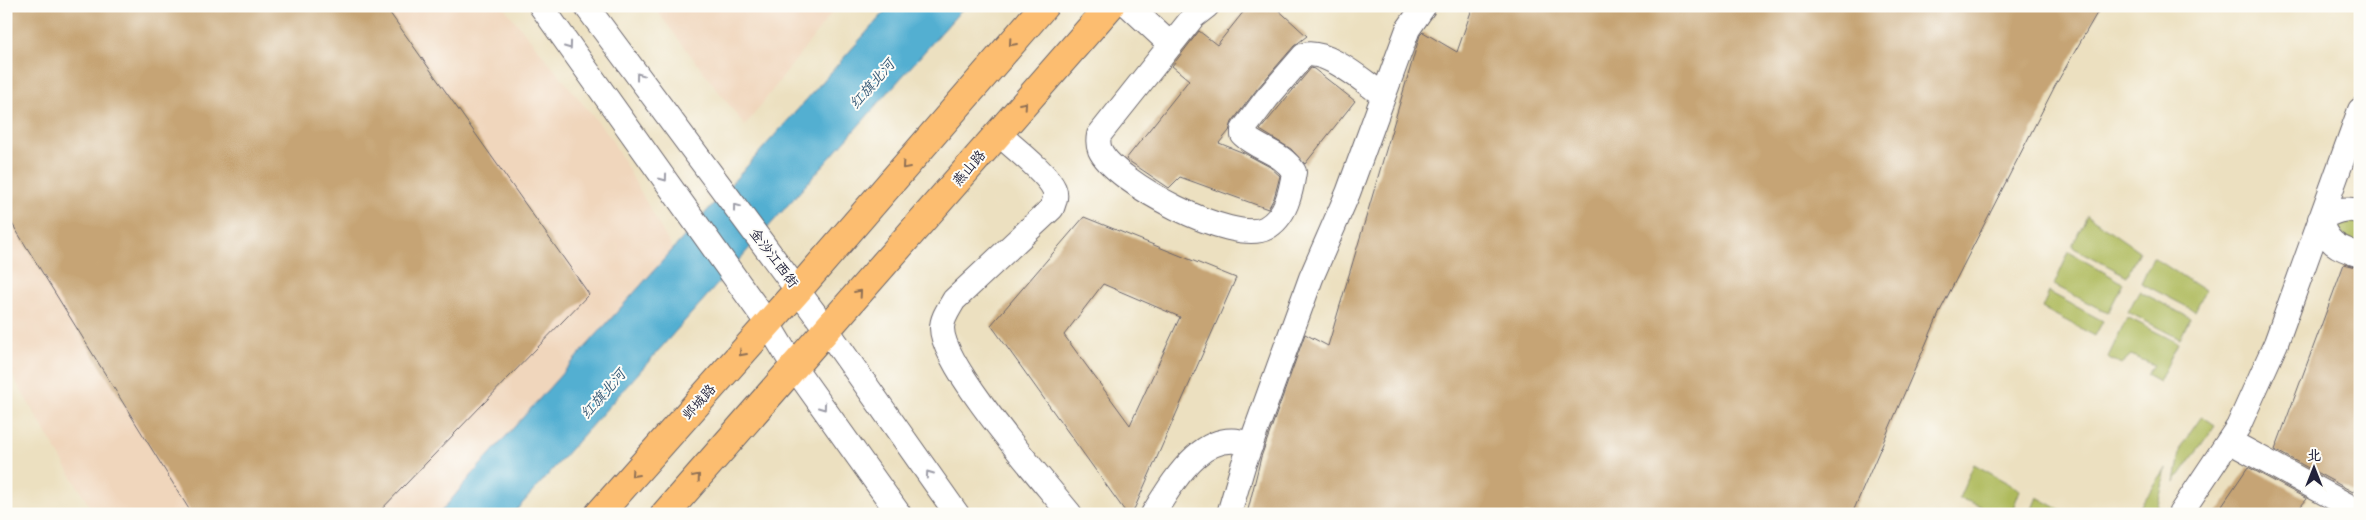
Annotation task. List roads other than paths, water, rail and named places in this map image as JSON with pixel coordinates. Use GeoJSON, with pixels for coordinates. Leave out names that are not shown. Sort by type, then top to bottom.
{"type":"FeatureCollection","features":[{"type":"Feature","properties":{"kind":"main road"},"geometry":{"type":"LineString","coordinates":[[798,290],[1044,6]]}},
{"type":"Feature","properties":{"kind":"main road","name":"燕山路"},"geometry":{"type":"LineString","coordinates":[[827,330],[1110,6]]}},
{"type":"Feature","properties":{"kind":"main road","name":"邺城路"},"geometry":{"type":"LineString","coordinates":[[599,514],[798,290]]}},
{"type":"Feature","properties":{"kind":"main road"},"geometry":{"type":"LineString","coordinates":[[665,514],[827,330]]}},
{"type":"Feature","properties":{"kind":"street"},"geometry":{"type":"LineString","coordinates":[[541,6],[768,324],[794,367],[899,514]]}},
{"type":"Feature","properties":{"kind":"street","name":"金沙江西街"},"geometry":{"type":"LineString","coordinates":[[586,6],[798,290],[957,514]]}},
{"type":"Feature","properties":{"kind":"street"},"geometry":{"type":"LineString","coordinates":[[1129,6],[1171,45]]}},
{"type":"Feature","properties":{"kind":"street"},"geometry":{"type":"LineString","coordinates":[[1207,6],[1193,17],[1102,129],[1098,141],[1099,149],[1124,177],[1166,203],[1218,225],[1245,233],[1265,229],[1279,217],[1290,195],[1294,172],[1289,163],[1270,150],[1248,140],[1244,135],[1244,130],[1304,55],[1318,54],[1329,58],[1383,95]]}},
{"type":"Feature","properties":{"kind":"street"},"geometry":{"type":"LineString","coordinates":[[1229,514],[1251,445],[1311,278],[1348,194],[1408,29],[1424,6]]}},
{"type":"Feature","properties":{"kind":"street"},"geometry":{"type":"LineString","coordinates":[[2180,514],[2238,427],[2276,343],[2360,110]]}},
{"type":"Feature","properties":{"kind":"street"},"geometry":{"type":"LineString","coordinates":[[999,134],[1049,180],[1055,191],[1056,198],[1052,208],[954,300],[945,314],[942,327],[944,341],[952,360],[969,386],[1070,514]]}},
{"type":"Feature","properties":{"kind":"street"},"geometry":{"type":"LineString","coordinates":[[2320,219],[2337,210],[2355,210],[2360,212]]}},
{"type":"Feature","properties":{"kind":"street"},"geometry":{"type":"LineString","coordinates":[[2320,219],[2324,235],[2340,248],[2360,255]]}},
{"type":"Feature","properties":{"kind":"street"},"geometry":{"type":"LineString","coordinates":[[1177,477],[1195,434]]}},
{"type":"Feature","properties":{"kind":"street"},"geometry":{"type":"LineString","coordinates":[[1153,514],[1177,477],[1200,452],[1222,441],[1235,440],[1251,445]]}},
{"type":"Feature","properties":{"kind":"street"},"geometry":{"type":"LineString","coordinates":[[2229,441],[2357,511]]}},
{"type":"Feature","properties":{"kind":"water","name":"红旗北河"},"geometry":{"type":"Polygon","coordinates":[[[890,6],[965,6],[513,514],[439,514],[483,462],[890,6]]]}}]}
